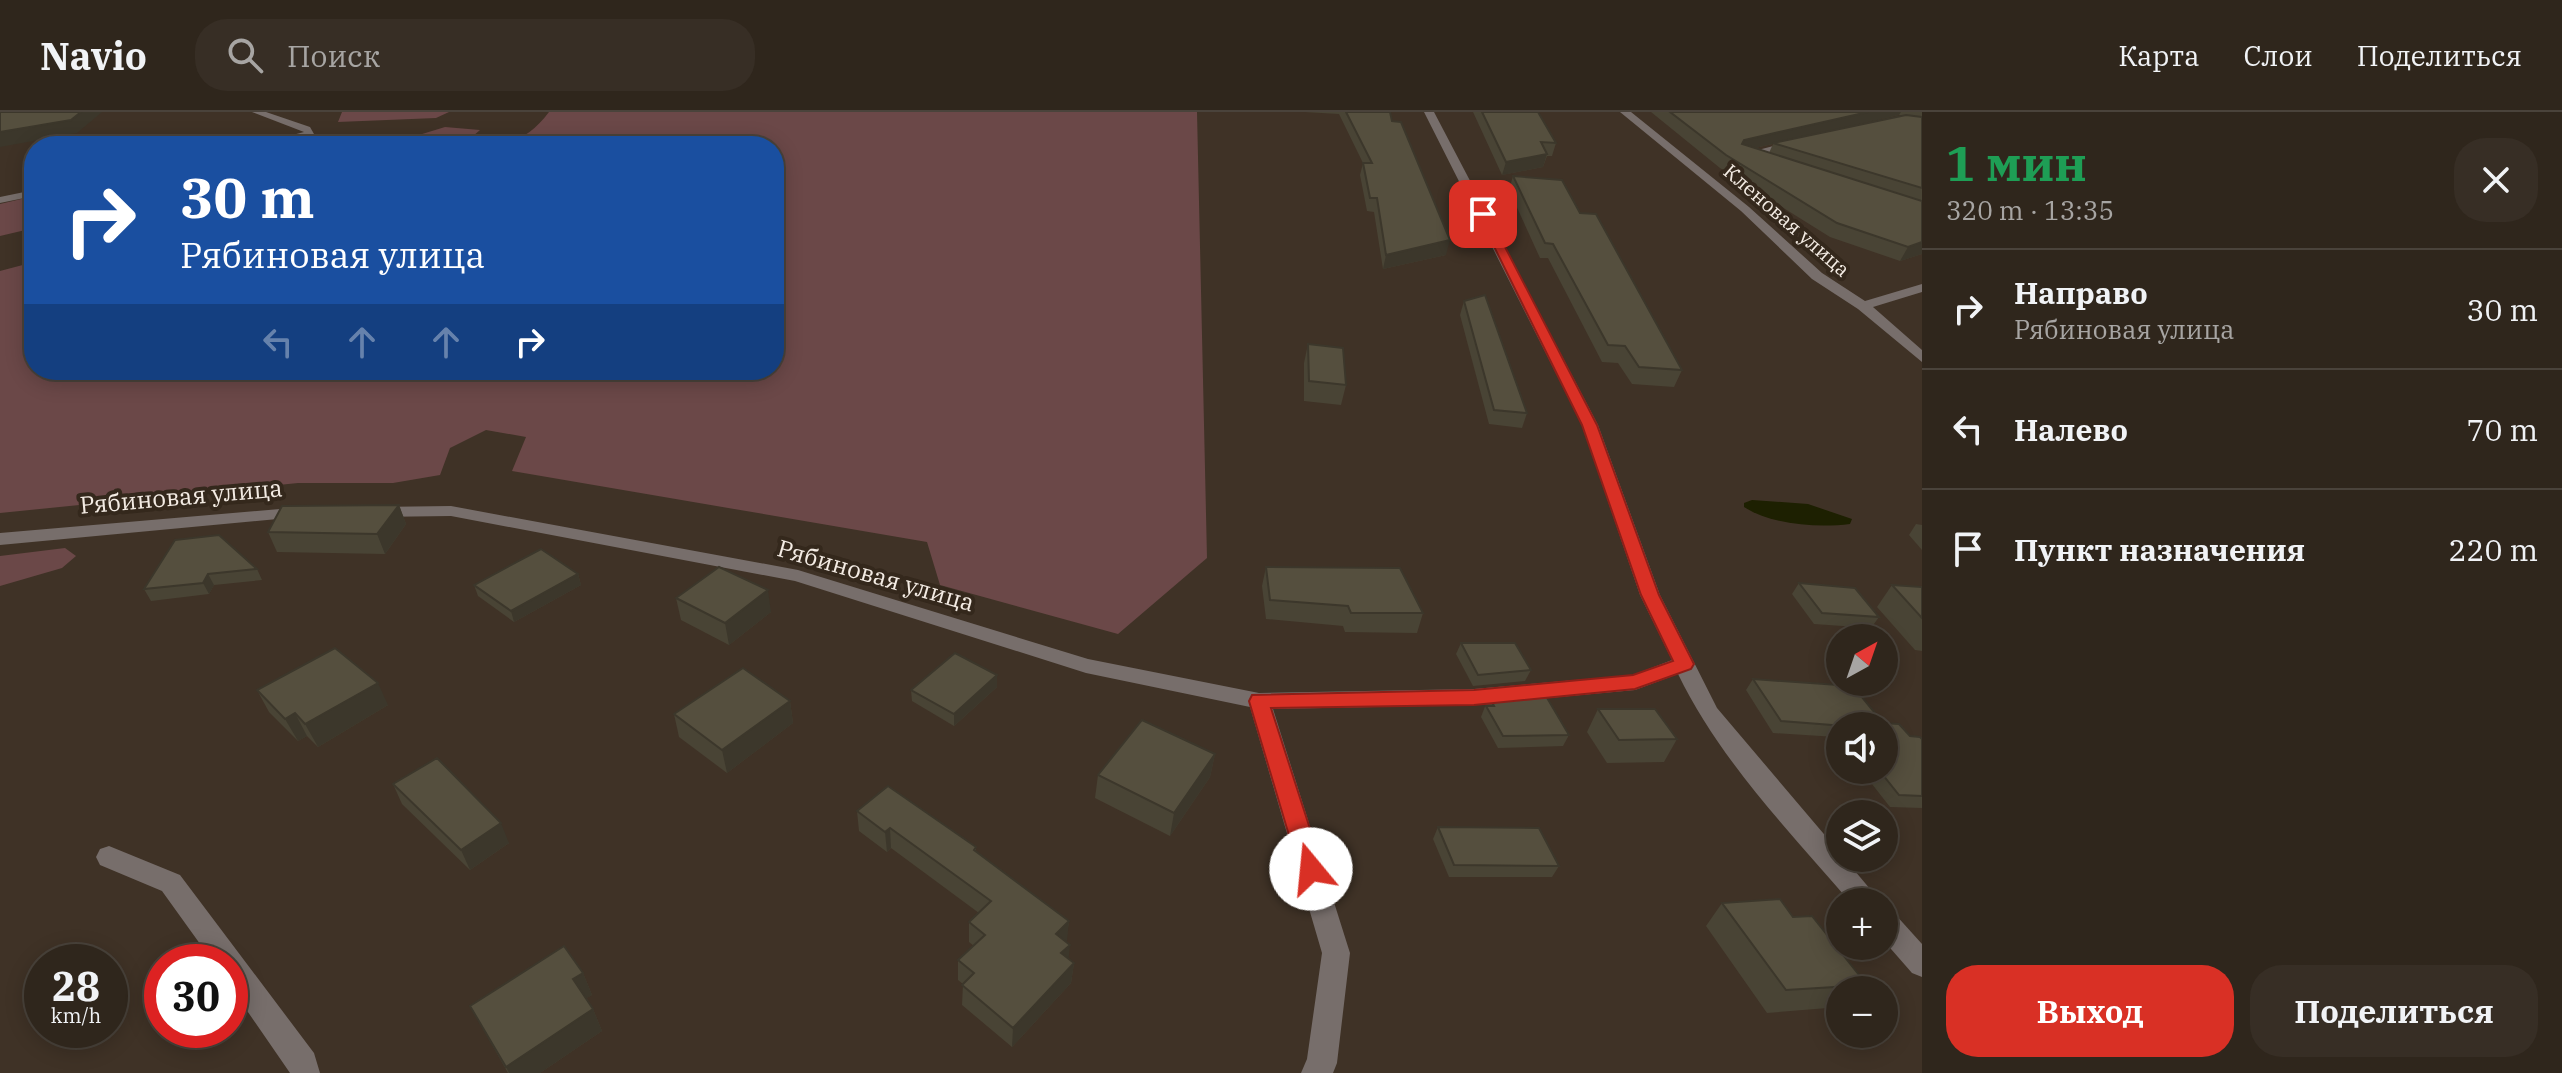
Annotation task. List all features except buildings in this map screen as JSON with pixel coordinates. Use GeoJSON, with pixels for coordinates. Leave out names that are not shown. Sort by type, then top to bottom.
{"type":"FeatureCollection","features":[{"type":"Feature","properties":{"kind":"street"},"geometry":{"type":"LineString","coordinates":[[257,112],[307,129],[309,134],[300,136]]}},
{"type":"Feature","properties":{"kind":"street"},"geometry":{"type":"LineString","coordinates":[[1429,112],[1590,425],[1650,595],[1708,712],[1799,825],[1855,888]]}},
{"type":"Feature","properties":{"kind":"street","name":"Кленовая улица"},"geometry":{"type":"LineString","coordinates":[[1625,112],[1745,209],[1817,276],[1863,306],[1922,358]]}},
{"type":"Feature","properties":{"kind":"street"},"geometry":{"type":"LineString","coordinates":[[1763,162],[1744,155],[1808,140]]}},
{"type":"Feature","properties":{"kind":"street"},"geometry":{"type":"LineString","coordinates":[[0,200],[24,195]]}},
{"type":"Feature","properties":{"kind":"street"},"geometry":{"type":"LineString","coordinates":[[1863,306],[1922,288]]}},
{"type":"Feature","properties":{"kind":"street","name":"Рябиновая улица"},"geometry":{"type":"LineString","coordinates":[[357,512],[451,511],[798,576],[1086,666],[1259,701],[1474,697],[1635,682],[1684,664]]}},
{"type":"Feature","properties":{"kind":"street","name":"Рябиновая улица"},"geometry":{"type":"LineString","coordinates":[[0,539],[279,513],[326,512]]}},
{"type":"Feature","properties":{"kind":"street"},"geometry":{"type":"LineString","coordinates":[[1259,701],[1336,953],[1322,1063],[1316,1073]]}},
{"type":"Feature","properties":{"kind":"street"},"geometry":{"type":"LineString","coordinates":[[109,857],[171,883],[216,944]]}},
{"type":"Feature","properties":{"kind":"street"},"geometry":{"type":"LineString","coordinates":[[1898,937],[1922,964]]}},
{"type":"Feature","properties":{"kind":"street"},"geometry":{"type":"LineString","coordinates":[[248,988],[303,1063],[305,1073]]}},
{"type":"Feature","properties":{"kind":"shaded area"},"geometry":{"type":"Polygon","coordinates":[[[342,112],[449,112],[436,118],[338,122],[342,112]]]}},
{"type":"Feature","properties":{"kind":"shaded area"},"geometry":{"type":"Polygon","coordinates":[[[549,112],[1197,112],[1207,558],[1118,634],[940,585],[927,542],[512,471],[526,437],[486,430],[450,448],[440,475],[393,483],[298,483],[0,513],[0,271],[24,265],[24,380],[784,380],[784,136],[524,136],[549,112]]]}},
{"type":"Feature","properties":{"kind":"shaded area"},"geometry":{"type":"Polygon","coordinates":[[[445,127],[480,130],[473,136],[416,136],[445,127]]]}},
{"type":"Feature","properties":{"kind":"shaded area"},"geometry":{"type":"Polygon","coordinates":[[[24,198],[24,230],[0,236],[0,204],[24,198]]]}},
{"type":"Feature","properties":{"kind":"shaded area"},"geometry":{"type":"Polygon","coordinates":[[[1752,500],[1808,504],[1852,519],[1850,524],[1837,525],[1781,521],[1744,507],[1744,503],[1752,500]]]}},
{"type":"Feature","properties":{"kind":"shaded area"},"geometry":{"type":"Polygon","coordinates":[[[65,548],[76,556],[62,568],[0,586],[0,556],[65,548]]]}},
{"type":"Feature","properties":{"kind":"route"},"geometry":{"type":"LineString","coordinates":[[1311,869],[1259,701],[1474,697],[1635,682],[1684,664],[1650,595],[1590,425],[1483,214]]}}]}
